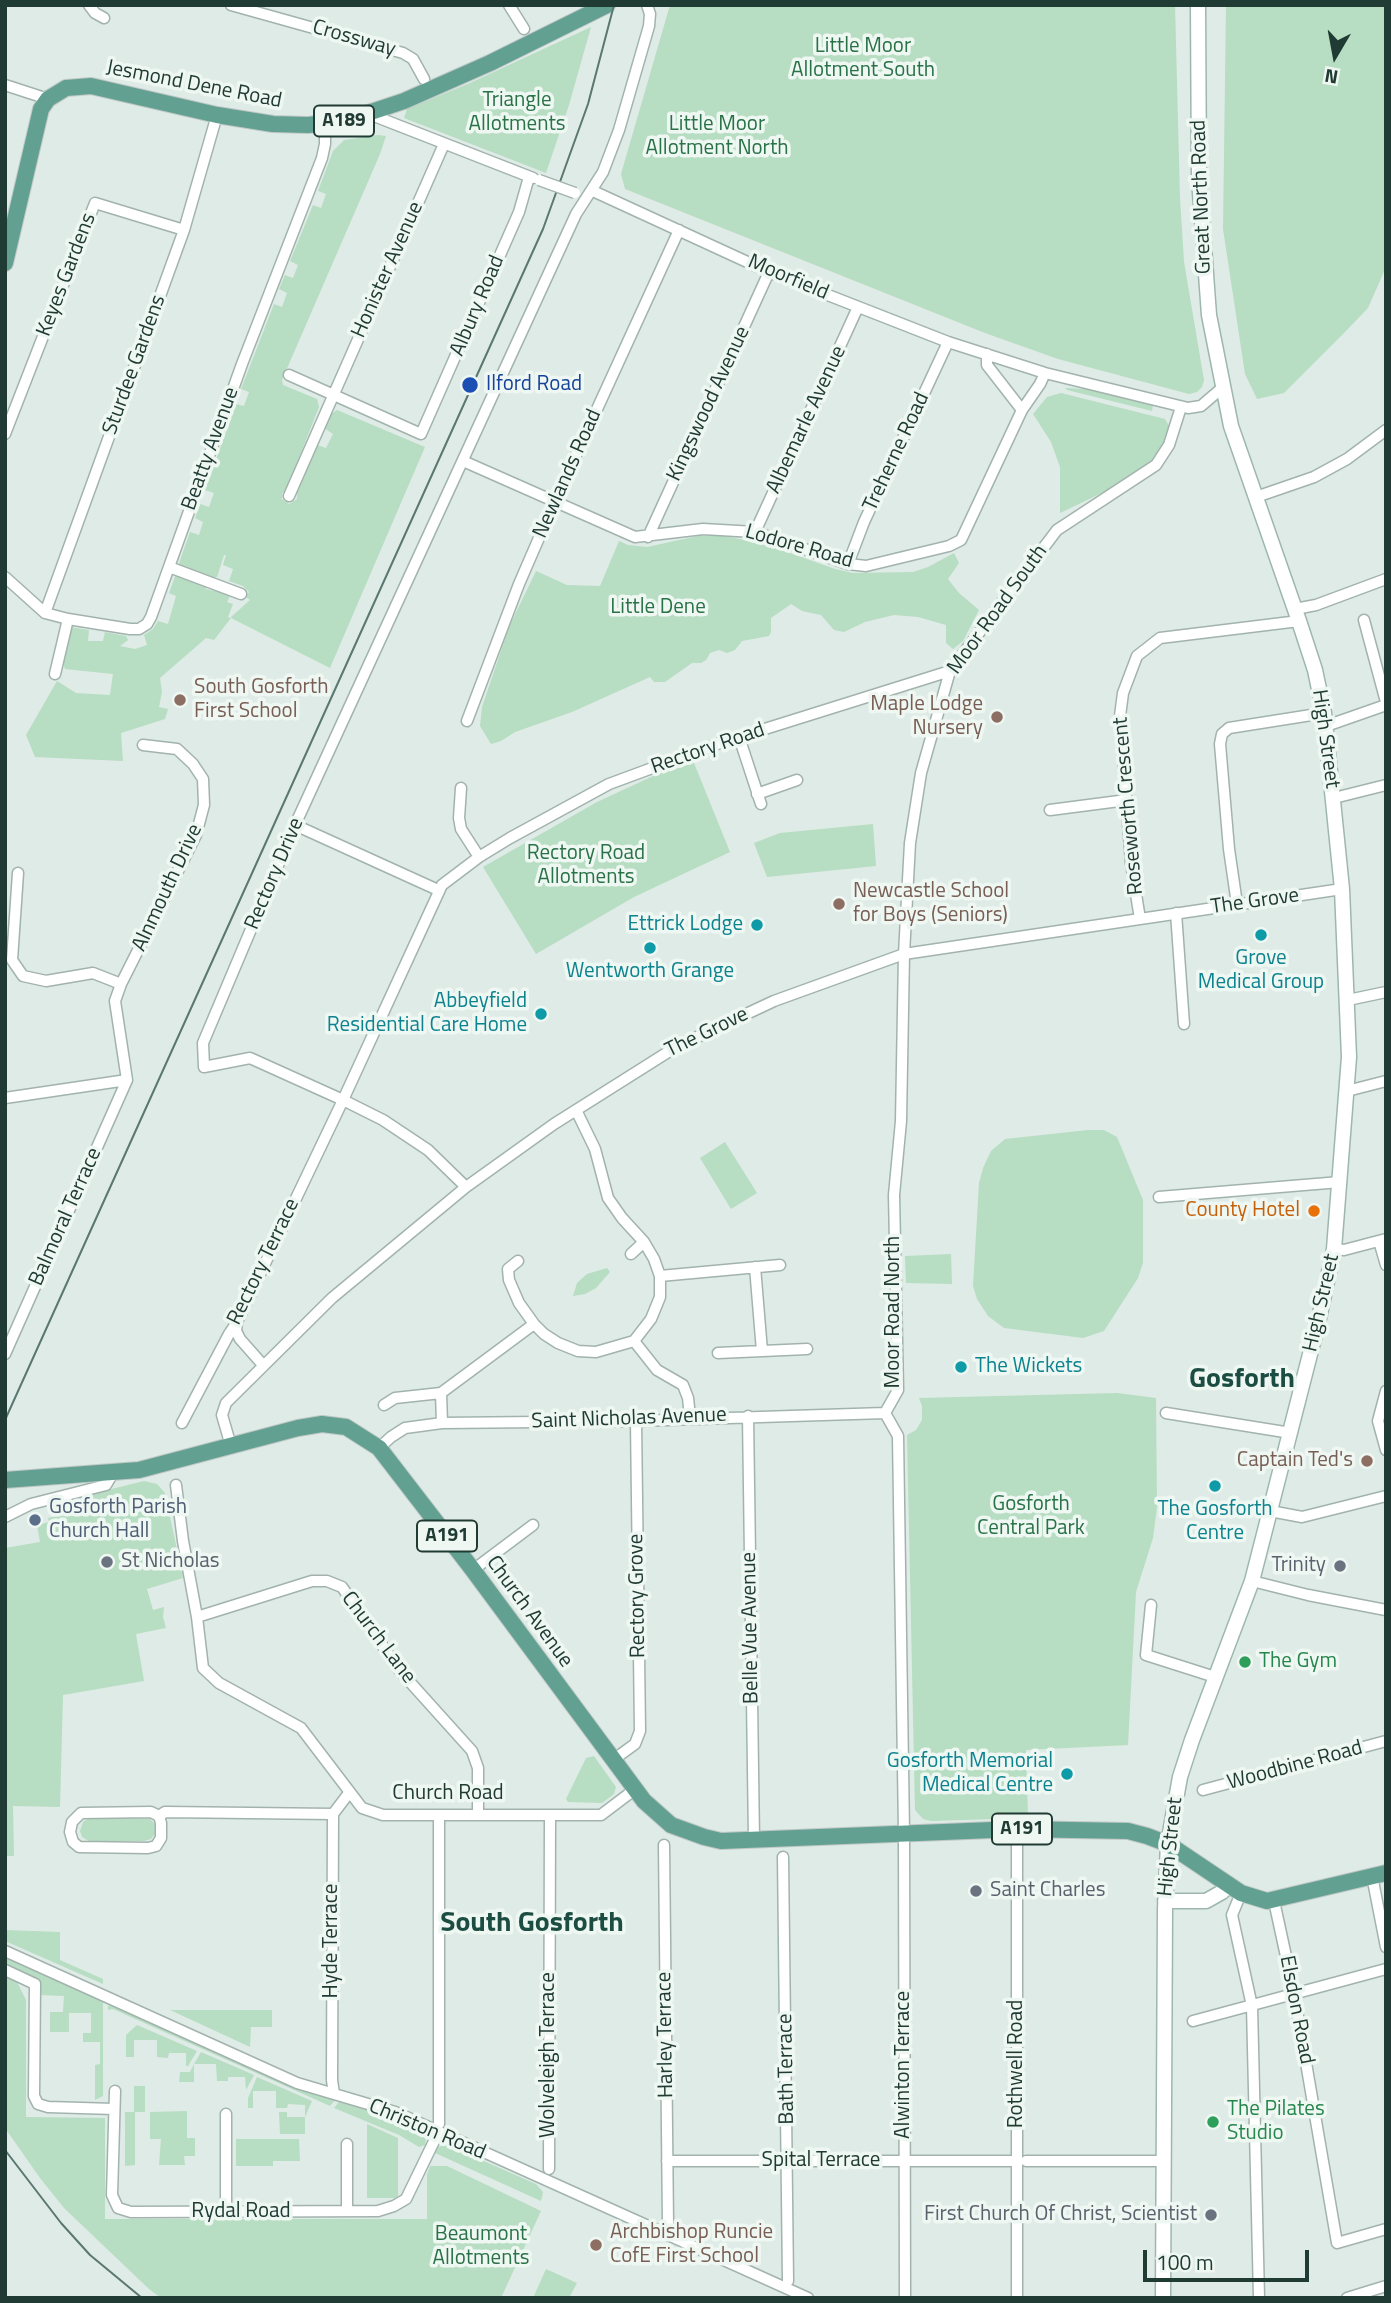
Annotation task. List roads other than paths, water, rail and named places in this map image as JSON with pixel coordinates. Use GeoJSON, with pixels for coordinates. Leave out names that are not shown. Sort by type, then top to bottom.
{"type":"FeatureCollection","features":[{"type":"Feature","properties":{"kind":"main road","name":"Great North Road"},"geometry":{"type":"LineString","coordinates":[[1198,5],[1199,179],[1204,262],[1209,315],[1222,388]]}},
{"type":"Feature","properties":{"kind":"main road","name":"Jesmond Dene Road"},"geometry":{"type":"LineString","coordinates":[[48,99],[66,88],[84,85],[217,115],[273,124],[325,124],[369,114],[480,68],[593,9]]}},
{"type":"Feature","properties":{"kind":"main road"},"geometry":{"type":"LineString","coordinates":[[5,263],[39,115],[48,99]]}},
{"type":"Feature","properties":{"kind":"main road","name":"High Street"},"geometry":{"type":"LineString","coordinates":[[1163,2298],[1165,1901],[1168,1844],[1180,1777],[1252,1581],[1291,1433],[1334,1249],[1347,1091],[1348,1000],[1342,889],[1325,719],[1315,670],[1236,441],[1222,388]]}},
{"type":"Feature","properties":{"kind":"main road","name":"Church Avenue"},"geometry":{"type":"LineString","coordinates":[[113,1473],[139,1470],[298,1428],[322,1424],[346,1427],[379,1448],[639,1795]]}},
{"type":"Feature","properties":{"kind":"main road","name":"A191"},"geometry":{"type":"LineString","coordinates":[[5,1479],[113,1473]]}},
{"type":"Feature","properties":{"kind":"main road","name":"A191"},"geometry":{"type":"LineString","coordinates":[[639,1795],[671,1825],[721,1840],[1017,1829],[1128,1831],[1168,1844],[1235,1889],[1261,1900],[1274,1901],[1379,1875]]}},
{"type":"Feature","properties":{"kind":"main road"},"geometry":{"type":"LineString","coordinates":[[1165,1901],[1206,1900],[1235,1889]]}},
{"type":"Feature","properties":{"kind":"street"},"geometry":{"type":"LineString","coordinates":[[89,5],[94,13],[104,18]]}},
{"type":"Feature","properties":{"kind":"street","name":"Crossway"},"geometry":{"type":"LineString","coordinates":[[231,5],[403,53],[413,59],[424,79]]}},
{"type":"Feature","properties":{"kind":"street"},"geometry":{"type":"LineString","coordinates":[[509,5],[524,29]]}},
{"type":"Feature","properties":{"kind":"street"},"geometry":{"type":"LineString","coordinates":[[463,461],[576,214],[603,172],[619,130],[649,26],[650,14],[647,5]]}},
{"type":"Feature","properties":{"kind":"street"},"geometry":{"type":"LineString","coordinates":[[5,85],[48,99]]}},
{"type":"Feature","properties":{"kind":"street","name":"Moorfield"},"geometry":{"type":"LineString","coordinates":[[369,114],[575,193],[590,194],[680,230],[769,272],[948,342],[1045,373],[1181,407]]}},
{"type":"Feature","properties":{"kind":"street","name":"Sturdee Gardens"},"geometry":{"type":"LineString","coordinates":[[45,613],[184,230],[217,115]]}},
{"type":"Feature","properties":{"kind":"street","name":"Beatty Avenue"},"geometry":{"type":"LineString","coordinates":[[5,577],[45,613],[139,629],[152,617],[242,364],[322,158],[326,144],[325,124]]}},
{"type":"Feature","properties":{"kind":"street","name":"Honister Avenue"},"geometry":{"type":"LineString","coordinates":[[289,496],[444,144]]}},
{"type":"Feature","properties":{"kind":"street","name":"Albury Road"},"geometry":{"type":"LineString","coordinates":[[332,396],[421,434],[534,178]]}},
{"type":"Feature","properties":{"kind":"street","name":"Keyes Gardens"},"geometry":{"type":"LineString","coordinates":[[5,434],[95,203],[184,230]]}},
{"type":"Feature","properties":{"kind":"street","name":"Newlands Road"},"geometry":{"type":"LineString","coordinates":[[467,721],[519,584],[555,501],[680,230]]}},
{"type":"Feature","properties":{"kind":"street","name":"Kingswood Avenue"},"geometry":{"type":"LineString","coordinates":[[648,537],[769,272]]}},
{"type":"Feature","properties":{"kind":"street","name":"Albemarle Avenue"},"geometry":{"type":"LineString","coordinates":[[755,532],[858,307]]}},
{"type":"Feature","properties":{"kind":"street","name":"Treherne Road"},"geometry":{"type":"LineString","coordinates":[[848,564],[864,523],[948,342]]}},
{"type":"Feature","properties":{"kind":"street"},"geometry":{"type":"LineString","coordinates":[[987,354],[987,365],[1022,410]]}},
{"type":"Feature","properties":{"kind":"street","name":"Lodore Road"},"geometry":{"type":"LineString","coordinates":[[463,461],[635,537],[703,529],[755,532],[848,564],[866,566],[961,541],[1022,410],[1045,373]]}},
{"type":"Feature","properties":{"kind":"street"},"geometry":{"type":"LineString","coordinates":[[289,375],[332,396]]}},
{"type":"Feature","properties":{"kind":"street"},"geometry":{"type":"LineString","coordinates":[[1181,407],[1200,406],[1222,388]]}},
{"type":"Feature","properties":{"kind":"street","name":"Moor Road South"},"geometry":{"type":"LineString","coordinates":[[904,954],[910,843],[921,773],[950,671],[1057,530],[1156,465],[1169,445],[1181,407]]}},
{"type":"Feature","properties":{"kind":"street"},"geometry":{"type":"LineString","coordinates":[[1256,497],[1314,477],[1347,459],[1386,430]]}},
{"type":"Feature","properties":{"kind":"street","name":"Rectory Drive"},"geometry":{"type":"LineString","coordinates":[[343,1100],[250,1058],[204,1067],[203,1043],[295,825],[463,461]]}},
{"type":"Feature","properties":{"kind":"street"},"geometry":{"type":"LineString","coordinates":[[169,567],[241,594]]}},
{"type":"Feature","properties":{"kind":"street","name":"Roseworth Crescent"},"geometry":{"type":"LineString","coordinates":[[1140,919],[1132,863],[1120,716],[1123,693],[1137,656],[1160,638],[1297,615],[1316,605],[1386,579]]}},
{"type":"Feature","properties":{"kind":"street"},"geometry":{"type":"LineString","coordinates":[[55,674],[68,619]]}},
{"type":"Feature","properties":{"kind":"street"},"geometry":{"type":"LineString","coordinates":[[1237,904],[1228,849],[1220,744],[1222,734],[1229,728],[1325,719],[1386,704],[1364,620]]}},
{"type":"Feature","properties":{"kind":"street","name":"Rectory Road"},"geometry":{"type":"LineString","coordinates":[[343,1100],[438,890],[447,880],[479,857],[609,784],[739,737],[950,671]]}},
{"type":"Feature","properties":{"kind":"street"},"geometry":{"type":"LineString","coordinates":[[739,737],[759,799],[797,780]]}},
{"type":"Feature","properties":{"kind":"street","name":"Alnmouth Drive"},"geometry":{"type":"LineString","coordinates":[[127,1080],[115,1001],[196,835],[204,805],[203,779],[193,764],[177,749],[143,745]]}},
{"type":"Feature","properties":{"kind":"street"},"geometry":{"type":"LineString","coordinates":[[1334,798],[1386,785]]}},
{"type":"Feature","properties":{"kind":"street"},"geometry":{"type":"LineString","coordinates":[[461,788],[461,829],[479,857]]}},
{"type":"Feature","properties":{"kind":"street"},"geometry":{"type":"LineString","coordinates":[[1050,810],[1127,800]]}},
{"type":"Feature","properties":{"kind":"street"},"geometry":{"type":"LineString","coordinates":[[295,825],[438,890]]}},
{"type":"Feature","properties":{"kind":"street"},"geometry":{"type":"LineString","coordinates":[[18,873],[12,960],[23,976],[46,981],[93,973],[121,984]]}},
{"type":"Feature","properties":{"kind":"street","name":"The Grove"},"geometry":{"type":"LineString","coordinates":[[230,1446],[222,1415],[226,1404],[332,1298],[466,1186],[576,1110],[676,1047],[774,1001],[904,954],[1342,889]]}},
{"type":"Feature","properties":{"kind":"street"},"geometry":{"type":"LineString","coordinates":[[1177,913],[1184,1024]]}},
{"type":"Feature","properties":{"kind":"street","name":"Moor Road North"},"geometry":{"type":"LineString","coordinates":[[904,954],[901,1121],[894,1195],[898,1390],[886,1413],[898,1436],[904,1832]]}},
{"type":"Feature","properties":{"kind":"street"},"geometry":{"type":"LineString","coordinates":[[1348,1000],[1386,992]]}},
{"type":"Feature","properties":{"kind":"street"},"geometry":{"type":"LineString","coordinates":[[5,1098],[127,1080]]}},
{"type":"Feature","properties":{"kind":"street","name":"Balmoral Terrace"},"geometry":{"type":"LineString","coordinates":[[5,1354],[127,1080]]}},
{"type":"Feature","properties":{"kind":"street"},"geometry":{"type":"LineString","coordinates":[[1347,1091],[1386,1082]]}},
{"type":"Feature","properties":{"kind":"street"},"geometry":{"type":"LineString","coordinates":[[343,1100],[383,1120],[428,1150],[466,1186]]}},
{"type":"Feature","properties":{"kind":"street","name":"Rectory Terrace"},"geometry":{"type":"LineString","coordinates":[[182,1423],[237,1322],[343,1100]]}},
{"type":"Feature","properties":{"kind":"street"},"geometry":{"type":"LineString","coordinates":[[518,1261],[508,1269],[509,1280],[519,1303],[534,1324],[558,1343],[578,1351],[596,1352],[634,1341],[651,1320],[660,1297],[660,1276],[644,1242],[608,1198],[595,1149],[576,1110]]}},
{"type":"Feature","properties":{"kind":"street"},"geometry":{"type":"LineString","coordinates":[[1159,1197],[1340,1182]]}},
{"type":"Feature","properties":{"kind":"street"},"geometry":{"type":"LineString","coordinates":[[1334,1249],[1344,1250],[1382,1240],[1386,1265]]}},
{"type":"Feature","properties":{"kind":"street"},"geometry":{"type":"LineString","coordinates":[[631,1254],[644,1242]]}},
{"type":"Feature","properties":{"kind":"street"},"geometry":{"type":"LineString","coordinates":[[660,1276],[780,1265]]}},
{"type":"Feature","properties":{"kind":"street"},"geometry":{"type":"LineString","coordinates":[[755,1267],[762,1351]]}},
{"type":"Feature","properties":{"kind":"street"},"geometry":{"type":"LineString","coordinates":[[237,1322],[236,1331],[240,1339],[263,1365]]}},
{"type":"Feature","properties":{"kind":"street"},"geometry":{"type":"LineString","coordinates":[[384,1405],[395,1398],[441,1393],[534,1324]]}},
{"type":"Feature","properties":{"kind":"street"},"geometry":{"type":"LineString","coordinates":[[634,1341],[657,1370],[683,1385],[688,1398],[690,1417]]}},
{"type":"Feature","properties":{"kind":"street"},"geometry":{"type":"LineString","coordinates":[[718,1353],[807,1349]]}},
{"type":"Feature","properties":{"kind":"street"},"geometry":{"type":"LineString","coordinates":[[1386,1391],[1378,1421],[1386,1450]]}},
{"type":"Feature","properties":{"kind":"street"},"geometry":{"type":"LineString","coordinates":[[441,1393],[442,1423]]}},
{"type":"Feature","properties":{"kind":"street","name":"Saint Nicholas Avenue"},"geometry":{"type":"LineString","coordinates":[[379,1448],[405,1428],[442,1423],[636,1421],[690,1417],[886,1413]]}},
{"type":"Feature","properties":{"kind":"street"},"geometry":{"type":"LineString","coordinates":[[1166,1413],[1291,1433]]}},
{"type":"Feature","properties":{"kind":"street","name":"Belle Vue Avenue"},"geometry":{"type":"LineString","coordinates":[[748,1416],[754,1839]]}},
{"type":"Feature","properties":{"kind":"street","name":"Rectory Grove"},"geometry":{"type":"LineString","coordinates":[[614,1760],[635,1744],[640,1731],[636,1421]]}},
{"type":"Feature","properties":{"kind":"street"},"geometry":{"type":"LineString","coordinates":[[5,1517],[31,1504],[106,1485],[113,1473]]}},
{"type":"Feature","properties":{"kind":"street","name":"Church Road"},"geometry":{"type":"LineString","coordinates":[[176,1485],[197,1617],[202,1668],[219,1683],[302,1728],[329,1762],[348,1793],[362,1808],[383,1815],[601,1815],[639,1795]]}},
{"type":"Feature","properties":{"kind":"street"},"geometry":{"type":"LineString","coordinates":[[1270,1511],[1301,1517],[1386,1496]]}},
{"type":"Feature","properties":{"kind":"street"},"geometry":{"type":"LineString","coordinates":[[473,1570],[533,1525]]}},
{"type":"Feature","properties":{"kind":"street","name":"Church Lane"},"geometry":{"type":"LineString","coordinates":[[197,1617],[312,1581],[327,1581],[342,1587],[400,1671],[472,1751],[478,1768],[478,1815]]}},
{"type":"Feature","properties":{"kind":"street"},"geometry":{"type":"LineString","coordinates":[[1252,1581],[1386,1610]]}},
{"type":"Feature","properties":{"kind":"street"},"geometry":{"type":"LineString","coordinates":[[1151,1605],[1146,1655],[1215,1677]]}},
{"type":"Feature","properties":{"kind":"street","name":"Woodbine Road"},"geometry":{"type":"LineString","coordinates":[[1203,1790],[1386,1741]]}},
{"type":"Feature","properties":{"kind":"street"},"geometry":{"type":"LineString","coordinates":[[159,1816],[165,1812],[333,1814],[348,1793]]}},
{"type":"Feature","properties":{"kind":"street"},"geometry":{"type":"LineString","coordinates":[[151,1812],[159,1816],[161,1839],[156,1846],[148,1848],[79,1847],[73,1842],[70,1832],[72,1822],[81,1813],[151,1812]]}},
{"type":"Feature","properties":{"kind":"street","name":"Hyde Terrace"},"geometry":{"type":"LineString","coordinates":[[333,1814],[331,2080],[334,2094]]}},
{"type":"Feature","properties":{"kind":"street"},"geometry":{"type":"LineString","coordinates":[[439,1816],[439,2128]]}},
{"type":"Feature","properties":{"kind":"street","name":"Wolveleigh Terrace"},"geometry":{"type":"LineString","coordinates":[[549,2169],[550,1816]]}},
{"type":"Feature","properties":{"kind":"street","name":"Rothwell Road"},"geometry":{"type":"LineString","coordinates":[[1017,1829],[1022,2161],[1017,2298]]}},
{"type":"Feature","properties":{"kind":"street","name":"Alwinton Terrace"},"geometry":{"type":"LineString","coordinates":[[904,1832],[905,2298]]}},
{"type":"Feature","properties":{"kind":"street","name":"Harley Terrace"},"geometry":{"type":"LineString","coordinates":[[664,1845],[667,2224]]}},
{"type":"Feature","properties":{"kind":"street","name":"Bath Terrace"},"geometry":{"type":"LineString","coordinates":[[783,1857],[788,2281]]}},
{"type":"Feature","properties":{"kind":"street"},"geometry":{"type":"LineString","coordinates":[[1379,1875],[1386,1947]]}},
{"type":"Feature","properties":{"kind":"street"},"geometry":{"type":"LineString","coordinates":[[1235,1889],[1232,1915],[1252,2006],[1259,2298]]}},
{"type":"Feature","properties":{"kind":"street","name":"Elsdon Road"},"geometry":{"type":"LineString","coordinates":[[1274,1901],[1294,1993],[1337,2243],[1386,2229]]}},
{"type":"Feature","properties":{"kind":"street","name":"Christon Road"},"geometry":{"type":"LineString","coordinates":[[5,1951],[297,2083],[439,2128],[808,2298]]}},
{"type":"Feature","properties":{"kind":"street"},"geometry":{"type":"LineString","coordinates":[[1193,2021],[1386,1969]]}},
{"type":"Feature","properties":{"kind":"street"},"geometry":{"type":"LineString","coordinates":[[5,1970],[35,1984],[34,2096],[38,2104],[48,2107],[114,2109]]}},
{"type":"Feature","properties":{"kind":"street","name":"Rydal Road"},"geometry":{"type":"LineString","coordinates":[[115,2091],[112,2195],[118,2208],[131,2212],[378,2211],[406,2199],[439,2128]]}},
{"type":"Feature","properties":{"kind":"street"},"geometry":{"type":"LineString","coordinates":[[226,2114],[226,2212]]}},
{"type":"Feature","properties":{"kind":"street"},"geometry":{"type":"LineString","coordinates":[[347,2144],[347,2211]]}},
{"type":"Feature","properties":{"kind":"street","name":"Spital Terrace"},"geometry":{"type":"LineString","coordinates":[[667,2161],[1165,2161]]}},
{"type":"Feature","properties":{"kind":"street"},"geometry":{"type":"LineString","coordinates":[[1347,2298],[1386,2286]]}},
{"type":"Feature","properties":{"kind":"tram line"},"geometry":{"type":"LineString","coordinates":[[5,1420],[543,229],[588,104],[614,5]]}},
{"type":"Feature","properties":{"kind":"tram line"},"geometry":{"type":"LineString","coordinates":[[5,2150],[61,2223],[90,2255],[142,2298]]}},
{"type":"Feature","properties":{"kind":"place","name":"Ilford Road"},"geometry":{"type":"Point","coordinates":[470,385]}},
{"type":"Feature","properties":{"kind":"place","name":"South Gosforth First School"},"geometry":{"type":"Point","coordinates":[180,700]}},
{"type":"Feature","properties":{"kind":"place","name":"Maple Lodge Nursery"},"geometry":{"type":"Point","coordinates":[997,717]}},
{"type":"Feature","properties":{"kind":"place","name":"Newcastle School for Boys (Seniors)"},"geometry":{"type":"Point","coordinates":[839,904]}},
{"type":"Feature","properties":{"kind":"place","name":"Ettrick Lodge"},"geometry":{"type":"Point","coordinates":[757,925]}},
{"type":"Feature","properties":{"kind":"place","name":"Grove Medical Group"},"geometry":{"type":"Point","coordinates":[1261,935]}},
{"type":"Feature","properties":{"kind":"place","name":"Wentworth Grange"},"geometry":{"type":"Point","coordinates":[650,948]}},
{"type":"Feature","properties":{"kind":"place","name":"Abbeyfield Residential Care Home"},"geometry":{"type":"Point","coordinates":[541,1014]}},
{"type":"Feature","properties":{"kind":"place","name":"County Hotel"},"geometry":{"type":"Point","coordinates":[1314,1211]}},
{"type":"Feature","properties":{"kind":"place","name":"The Wickets"},"geometry":{"type":"Point","coordinates":[961,1367]}},
{"type":"Feature","properties":{"kind":"place","name":"Captain Ted's"},"geometry":{"type":"Point","coordinates":[1367,1461]}},
{"type":"Feature","properties":{"kind":"place","name":"The Gosforth Centre"},"geometry":{"type":"Point","coordinates":[1215,1486]}},
{"type":"Feature","properties":{"kind":"place","name":"Gosforth Parish Church Hall"},"geometry":{"type":"Point","coordinates":[35,1520]}},
{"type":"Feature","properties":{"kind":"place","name":"St Nicholas"},"geometry":{"type":"Point","coordinates":[107,1562]}},
{"type":"Feature","properties":{"kind":"place","name":"Trinity"},"geometry":{"type":"Point","coordinates":[1340,1566]}},
{"type":"Feature","properties":{"kind":"place","name":"The Gym"},"geometry":{"type":"Point","coordinates":[1245,1662]}},
{"type":"Feature","properties":{"kind":"place","name":"Gosforth Memorial Medical Centre"},"geometry":{"type":"Point","coordinates":[1067,1774]}},
{"type":"Feature","properties":{"kind":"place","name":"Saint Charles"},"geometry":{"type":"Point","coordinates":[976,1891]}},
{"type":"Feature","properties":{"kind":"place","name":"The Pilates Studio"},"geometry":{"type":"Point","coordinates":[1213,2122]}},
{"type":"Feature","properties":{"kind":"place","name":"First Church Of Christ, Scientist"},"geometry":{"type":"Point","coordinates":[1211,2215]}},
{"type":"Feature","properties":{"kind":"place","name":"Archbishop Runcie CofE First School"},"geometry":{"type":"Point","coordinates":[596,2245]}},
{"type":"Feature","properties":{"kind":"district","name":"Gosforth"},"geometry":{"type":"Point","coordinates":[1242,1380]}},
{"type":"Feature","properties":{"kind":"district","name":"South Gosforth"},"geometry":{"type":"Point","coordinates":[532,1924]}},
{"type":"Feature","properties":{"kind":"park label","name":"Little Moor Allotment South"},"geometry":{"type":"Point","coordinates":[863,59]}},
{"type":"Feature","properties":{"kind":"park label","name":"Triangle Allotments"},"geometry":{"type":"Point","coordinates":[517,113]}},
{"type":"Feature","properties":{"kind":"park label","name":"Little Moor Allotment North"},"geometry":{"type":"Point","coordinates":[717,137]}},
{"type":"Feature","properties":{"kind":"park label","name":"Little Dene"},"geometry":{"type":"Point","coordinates":[658,608]}},
{"type":"Feature","properties":{"kind":"park label","name":"Rectory Road Allotments"},"geometry":{"type":"Point","coordinates":[586,866]}},
{"type":"Feature","properties":{"kind":"park label","name":"Gosforth Central Park"},"geometry":{"type":"Point","coordinates":[1031,1517]}},
{"type":"Feature","properties":{"kind":"park label","name":"Beaumont Allotments"},"geometry":{"type":"Point","coordinates":[481,2247]}}]}
